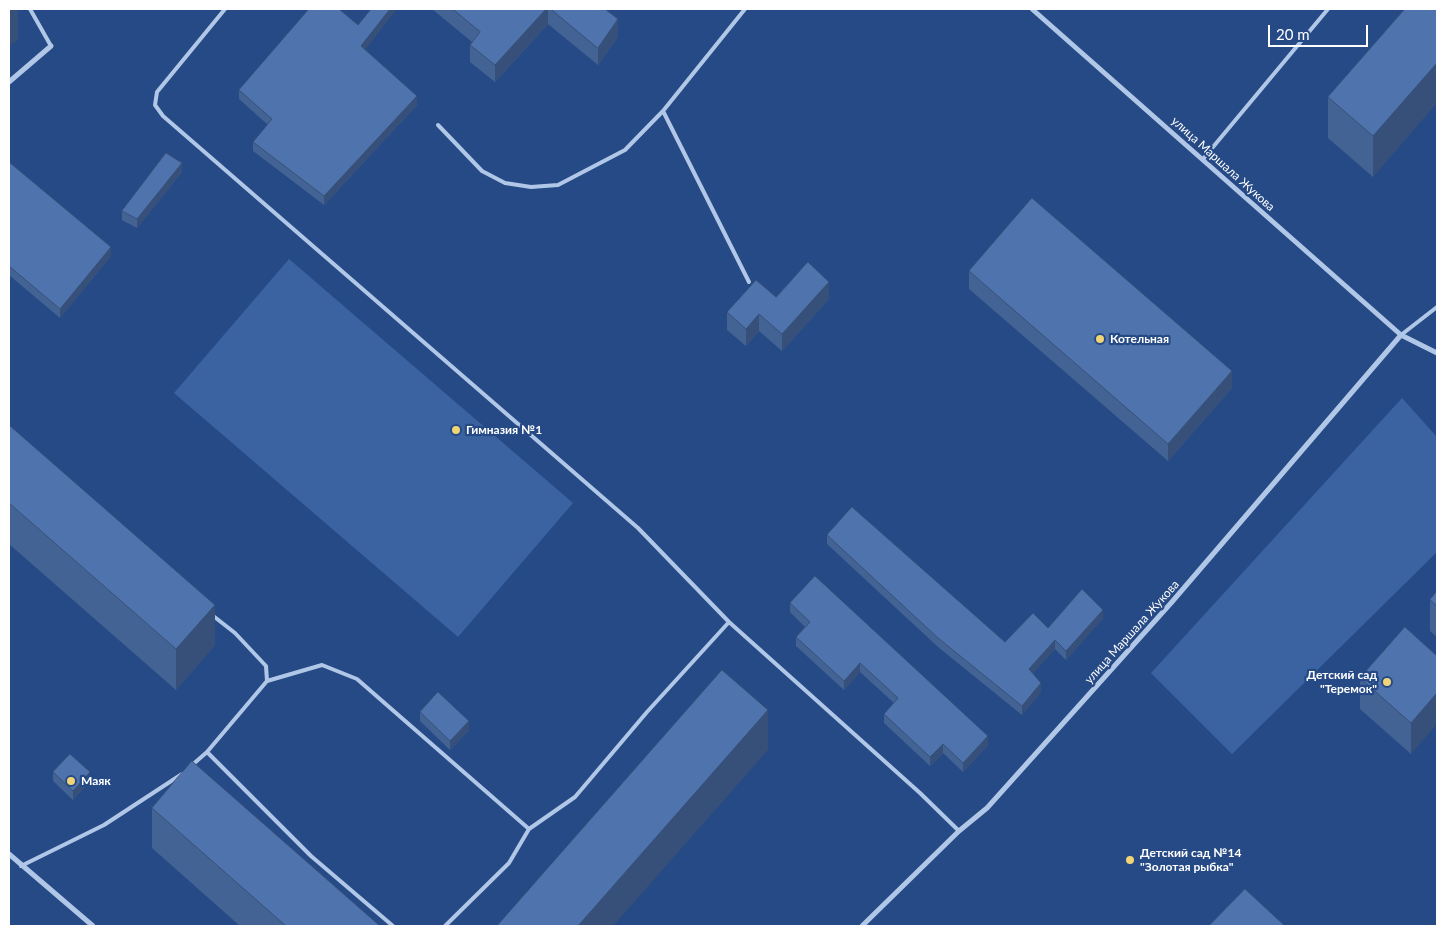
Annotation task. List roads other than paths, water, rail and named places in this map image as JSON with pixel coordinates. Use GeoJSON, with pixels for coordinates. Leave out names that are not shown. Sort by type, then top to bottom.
{"type":"FeatureCollection","features":[{"type":"Feature","properties":{"kind":"street","name":"улица Маршала Жукова"},"geometry":{"type":"LineString","coordinates":[[1032,9],[1401,336],[1437,353]]}},
{"type":"Feature","properties":{"kind":"street"},"geometry":{"type":"LineString","coordinates":[[9,82],[51,46]]}},
{"type":"Feature","properties":{"kind":"street","name":"улица Маршала Жукова"},"geometry":{"type":"LineString","coordinates":[[862,926],[959,831],[987,808],[1171,603],[1401,336]]}},
{"type":"Feature","properties":{"kind":"street"},"geometry":{"type":"LineString","coordinates":[[9,854],[92,926]]}},
{"type":"Feature","properties":{"kind":"lane"},"geometry":{"type":"LineString","coordinates":[[30,9],[51,46]]}},
{"type":"Feature","properties":{"kind":"lane"},"geometry":{"type":"LineString","coordinates":[[225,9],[157,92],[155,105],[163,116],[638,528],[728,622],[920,793],[959,831]]}},
{"type":"Feature","properties":{"kind":"lane"},"geometry":{"type":"LineString","coordinates":[[438,125],[482,171],[505,183],[531,187],[558,185],[625,150],[663,111],[744,9]]}},
{"type":"Feature","properties":{"kind":"lane"},"geometry":{"type":"LineString","coordinates":[[1203,159],[1328,9]]}},
{"type":"Feature","properties":{"kind":"lane"},"geometry":{"type":"LineString","coordinates":[[663,111],[749,282]]}},
{"type":"Feature","properties":{"kind":"lane"},"geometry":{"type":"LineString","coordinates":[[1401,336],[1437,307]]}},
{"type":"Feature","properties":{"kind":"lane"},"geometry":{"type":"LineString","coordinates":[[204,609],[234,633],[266,666],[267,681]]}},
{"type":"Feature","properties":{"kind":"lane"},"geometry":{"type":"LineString","coordinates":[[445,926],[509,863],[529,830],[575,797],[647,712],[728,622]]}},
{"type":"Feature","properties":{"kind":"lane"},"geometry":{"type":"LineString","coordinates":[[21,866],[104,825],[180,776],[207,752],[267,681],[322,665],[357,679],[529,830]]}},
{"type":"Feature","properties":{"kind":"lane"},"geometry":{"type":"LineString","coordinates":[[207,752],[311,856],[393,926]]}},
{"type":"Feature","properties":{"kind":"place","name":"Котельная"},"geometry":{"type":"Point","coordinates":[1100,339]}},
{"type":"Feature","properties":{"kind":"place","name":"Гимназия №1"},"geometry":{"type":"Point","coordinates":[456,430]}},
{"type":"Feature","properties":{"kind":"place","name":"Детский сад \"Теремок\""},"geometry":{"type":"Point","coordinates":[1387,682]}},
{"type":"Feature","properties":{"kind":"place","name":"Маяк"},"geometry":{"type":"Point","coordinates":[71,781]}},
{"type":"Feature","properties":{"kind":"place","name":"Детский сад №14 \"Золотая рыбка\""},"geometry":{"type":"Point","coordinates":[1130,860]}}]}
